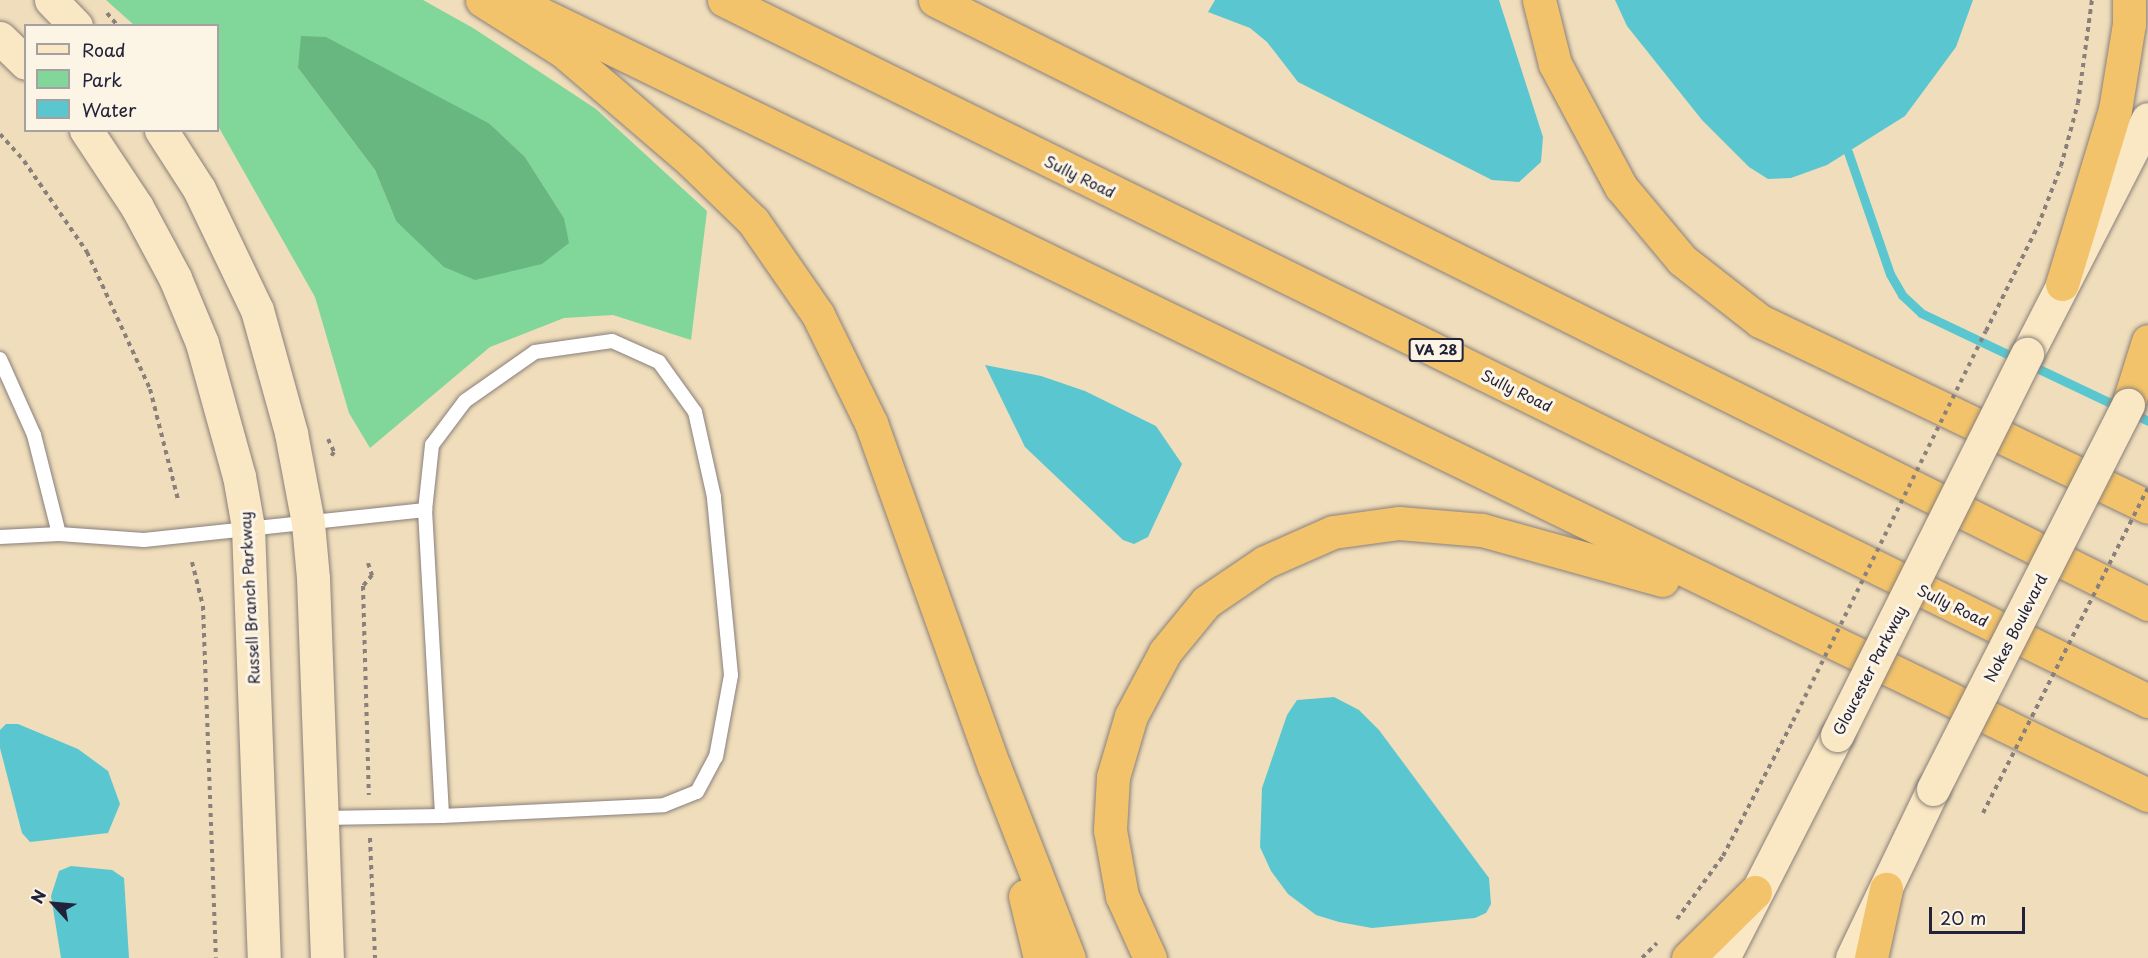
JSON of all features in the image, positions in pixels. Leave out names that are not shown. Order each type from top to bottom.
[{"type":"highway","points":[[482,0],[563,51],[690,160],[753,221],[818,315],[871,423],[994,766],[1069,958]]},
{"type":"highway","points":[[512,0],[1763,611],[2148,795]]},
{"type":"highway","name":"Sully Road","points":[[724,0],[2148,701]]},
{"type":"highway","points":[[935,0],[2148,604]]},
{"type":"highway","points":[[1539,0],[1555,64],[1621,187],[1682,260],[1760,321],[2148,507]]},
{"type":"highway","points":[[2062,284],[2115,110],[2129,24],[2128,0]]},
{"type":"highway","points":[[2128,405],[2148,341]]},
{"type":"highway","points":[[1150,958],[1122,896],[1110,830],[1113,777],[1131,716],[1165,652],[1206,602],[1265,562],[1333,532],[1399,523],[1482,530],[1597,560],[1763,611]]},
{"type":"highway","points":[[994,766],[1040,958]]},
{"type":"highway","points":[[2115,779],[2148,806]]},
{"type":"highway","points":[[1871,958],[1886,889]]},
{"type":"highway","points":[[1688,958],[1755,892]]},
{"type":"main road","points":[[51,0],[74,24]]},
{"type":"main road","points":[[0,38],[24,61]]},
{"type":"main road","points":[[2062,284],[2148,119]]},
{"type":"main road","name":"Russell Branch Parkway","points":[[87,132],[137,207],[175,278],[202,343],[228,431],[248,527],[264,958]]},
{"type":"main road","points":[[162,132],[199,189],[257,310],[282,387],[309,523],[327,958]]},
{"type":"main road","name":"Gloucester Parkway","points":[[1723,958],[2062,284]]},
{"type":"main road","name":"Nokes Boulevard","points":[[1886,889],[1933,789],[2148,369]]},
{"type":"main road","points":[[1852,958],[1886,889]]},
{"type":"lane","points":[[322,818],[442,816],[664,805],[697,792],[716,757],[731,675],[714,497],[695,412],[659,362],[612,341],[535,352],[465,401],[432,445],[425,510],[442,816]]},
{"type":"lane","points":[[0,359],[33,435],[59,534]]},
{"type":"lane","points":[[0,537],[59,534],[144,540],[248,527],[309,523],[425,510]]},
{"type":"path","points":[[1673,925],[1723,856],[1793,721],[2038,226],[2061,166],[2080,93],[2092,0]]},
{"type":"path","points":[[0,134],[24,161],[87,252],[150,389],[178,500]]},
{"type":"path","points":[[1983,813],[2148,488]]},
{"type":"path","points":[[192,562],[203,606],[216,958]]},
{"type":"path","points":[[368,563],[372,575],[363,586],[375,958]]},
{"type":"path","points":[[1642,958],[1665,934]]},
{"type":"green space","points":[[106,0],[423,0],[473,28],[596,109],[707,211],[691,340],[613,315],[564,318],[490,347],[370,448],[349,413],[315,297],[219,128],[219,24],[133,24]],"holes":[[[298,68],[490,124],[525,157],[564,218],[396,221],[375,170]]]},
{"type":"green space","points":[[301,36],[326,37],[490,124],[525,157],[564,218],[569,243],[542,264],[475,280],[444,267],[396,221],[375,170],[298,68]]},
{"type":"water","points":[[1215,0],[1499,0],[1543,137],[1541,162],[1519,182],[1492,180],[1298,82],[1267,42],[1250,28],[1208,12]]},
{"type":"water","points":[[1615,0],[1973,0],[1956,47],[1905,116],[1827,165],[1791,178],[1768,179],[1749,167],[1702,120],[1627,26]]},
{"type":"water","points":[[985,365],[1041,376],[1085,391],[1156,426],[1182,464],[1148,537],[1134,544],[1123,540],[1025,447]]},
{"type":"water","points":[[1334,697],[1359,710],[1379,730],[1489,878],[1491,904],[1486,913],[1475,918],[1372,928],[1339,922],[1316,915],[1288,894],[1271,871],[1260,847],[1262,788],[1287,715],[1297,700]]},
{"type":"water","points":[[6,724],[18,724],[78,749],[108,771],[120,804],[108,833],[30,842],[22,833],[0,748],[0,730]]},
{"type":"water","points":[[71,866],[112,870],[124,878],[129,958],[61,958],[51,896],[59,871]]},
{"type":"waterway","points":[[1848,152],[1890,274],[1902,295],[1921,313],[2148,421]]}]
